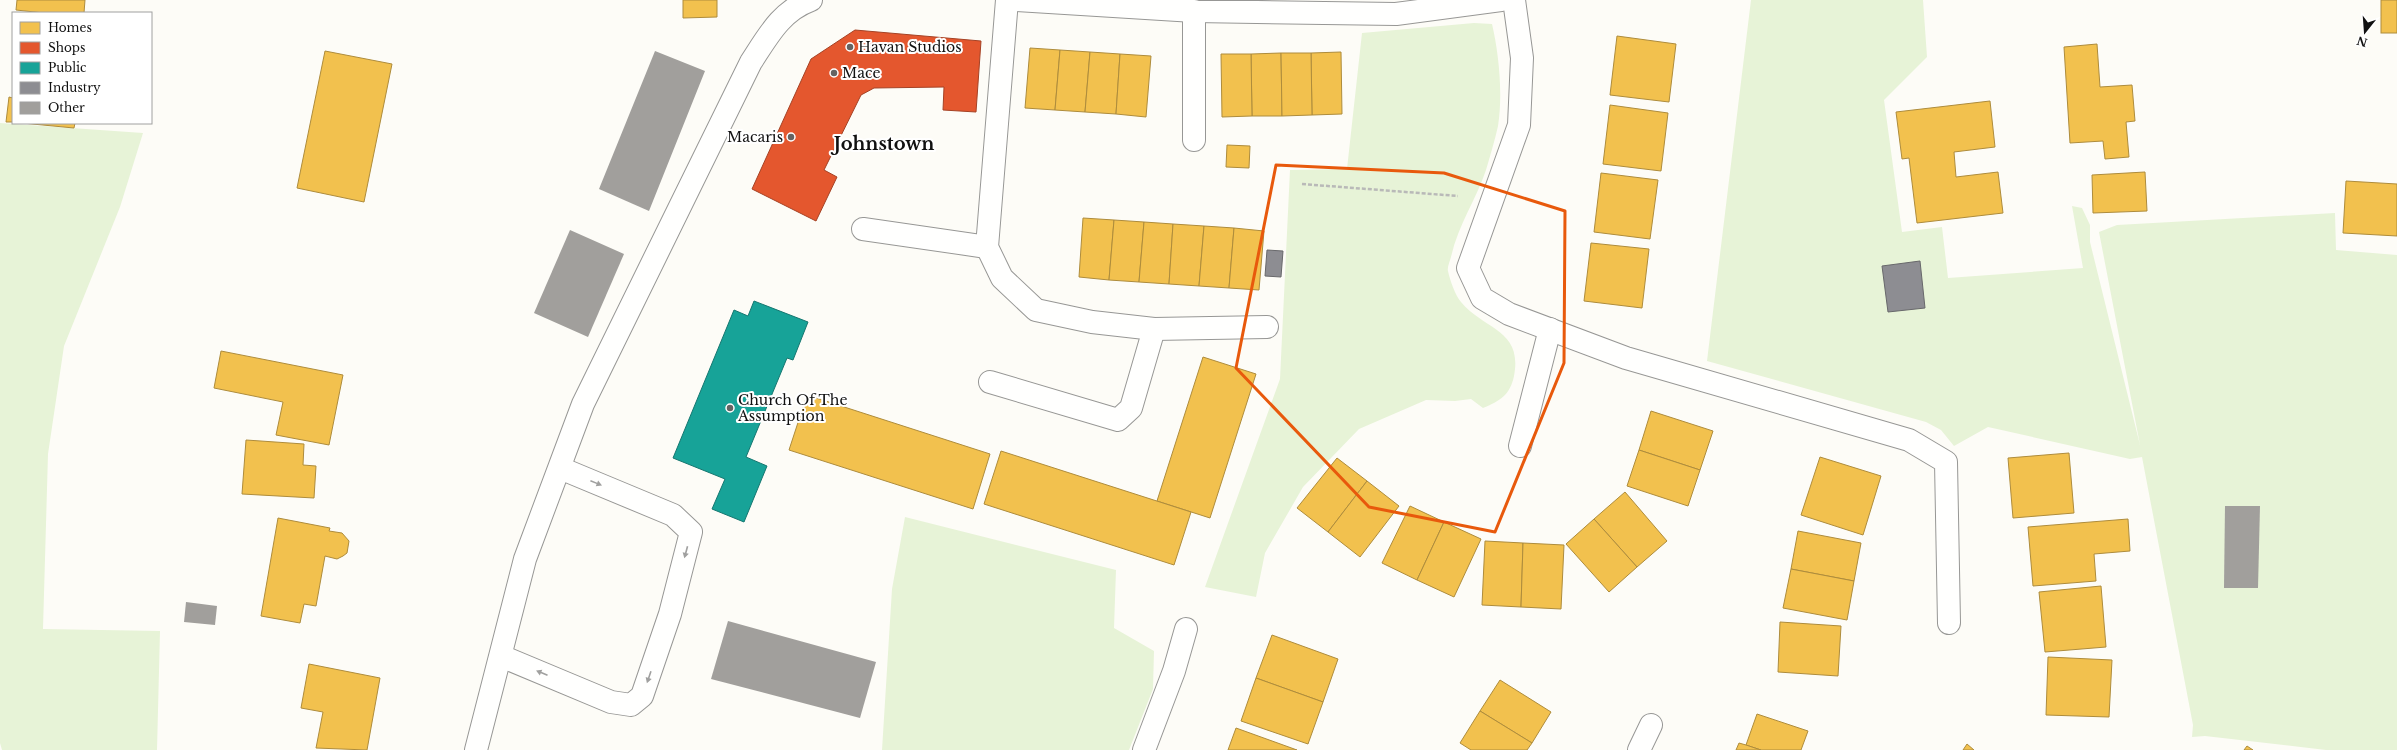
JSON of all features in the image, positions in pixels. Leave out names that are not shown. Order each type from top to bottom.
[{"type":"street","points":[[1007,0],[987,247],[1002,278],[1036,310],[1092,322],[1154,329],[1267,327]]},
{"type":"street","points":[[1015,0],[1194,11],[1396,14],[1501,0]]},
{"type":"street","points":[[1514,0],[1522,58],[1519,125],[1468,268],[1482,298],[1508,314],[1626,358],[1910,440],[1946,462],[1949,623]]},
{"type":"street","points":[[476,750],[525,559],[583,404],[751,62],[775,26],[800,2]]},
{"type":"street","points":[[1194,11],[1194,140]]},
{"type":"street","points":[[863,229],[987,247]]},
{"type":"street","points":[[990,382],[1118,420],[1131,408],[1154,329]]},
{"type":"street","points":[[1520,446],[1550,329]]},
{"type":"street","points":[[501,656],[612,702],[631,705],[642,696],[670,614],[692,532],[673,515],[560,468]]},
{"type":"street","points":[[1144,750],[1174,671],[1186,628]]},
{"type":"street","points":[[1639,750],[1651,725]]},
{"type":"path","points":[[1302,184],[1458,196]]},
{"type":"highlighted area","points":[[1276,165],[1444,173],[1565,211],[1564,363],[1495,532],[1369,507],[1236,368]]},
{"type":"green space","points":[[1751,0],[1923,0],[1927,57],[1884,100],[1902,232],[1942,227],[1948,278],[2083,268],[2072,206],[2082,208],[2090,225],[2090,242],[2140,445],[2099,232],[2117,225],[2335,213],[2336,250],[2397,255],[2397,750],[2326,750],[2205,736],[2192,737],[2193,725],[2142,457],[2130,459],[1988,427],[1954,446],[1941,430],[1926,422],[1707,361]]},
{"type":"green space","points":[[1474,23],[1492,24],[1500,74],[1498,126],[1486,170],[1458,234],[1448,269],[1453,287],[1461,302],[1480,319],[1500,332],[1507,339],[1513,349],[1515,360],[1514,376],[1510,388],[1499,400],[1483,408],[1471,399],[1455,401],[1426,400],[1359,429],[1303,487],[1265,553],[1256,597],[1205,587],[1280,379],[1290,170],[1347,169],[1362,33]]},
{"type":"green space","points":[[0,123],[143,133],[120,207],[64,346],[48,454],[43,629],[160,631],[157,750],[2,750],[0,743]]},
{"type":"green space","points":[[905,517],[1116,570],[1114,628],[1154,651],[1153,689],[1129,750],[882,750],[892,589]]},
{"type":"building: Homes","points":[[17,0],[85,0],[84,12],[35,12],[16,10]]},
{"type":"building: Homes","points":[[683,0],[717,0],[717,17],[683,18]]},
{"type":"building: Homes","points":[[2381,0],[2397,0],[2397,33],[2381,33]]},
{"type":"building: Homes","points":[[1617,36],[1676,44],[1669,102],[1610,95]]},
{"type":"building: Homes","points":[[2097,44],[2100,87],[2132,85],[2135,121],[2126,122],[2129,157],[2105,159],[2103,141],[2070,143],[2064,47]]},
{"type":"building: Homes","points":[[1030,48],[1060,50],[1055,110],[1025,108]]},
{"type":"building: Homes","points":[[1060,50],[1090,52],[1085,112],[1055,110]]},
{"type":"building: Homes","points":[[325,51],[392,64],[364,202],[297,188]]},
{"type":"building: Homes","points":[[1090,52],[1120,54],[1116,114],[1085,112]]},
{"type":"building: Homes","points":[[1341,52],[1342,114],[1312,115],[1311,53]]},
{"type":"building: Homes","points":[[1281,53],[1282,116],[1252,116],[1251,54]]},
{"type":"building: Homes","points":[[1281,53],[1311,53],[1312,115],[1282,116]]},
{"type":"building: Homes","points":[[1120,54],[1151,56],[1146,117],[1116,114]]},
{"type":"building: Homes","points":[[1221,54],[1251,54],[1252,116],[1222,117]]},
{"type":"building: Homes","points":[[9,97],[12,98],[12,122],[6,122]]},
{"type":"building: Homes","points":[[1990,101],[1995,147],[1954,152],[1956,177],[1998,172],[2003,213],[1917,223],[1909,158],[1902,159],[1896,112]]},
{"type":"building: Homes","points":[[1610,105],[1668,113],[1661,171],[1603,164]]},
{"type":"building: Homes","points":[[32,124],[75,124],[74,128]]},
{"type":"building: Homes","points":[[1227,145],[1250,146],[1249,168],[1226,167]]},
{"type":"building: Homes","points":[[2145,172],[2147,211],[2093,213],[2092,175]]},
{"type":"building: Homes","points":[[1601,173],[1658,180],[1650,239],[1594,232]]},
{"type":"building: Homes","points":[[2346,181],[2397,184],[2397,236],[2343,233]]},
{"type":"building: Homes","points":[[1083,218],[1114,220],[1109,280],[1079,277]]},
{"type":"building: Homes","points":[[1114,220],[1144,222],[1139,282],[1109,280]]},
{"type":"building: Homes","points":[[1144,222],[1173,224],[1169,284],[1139,282]]},
{"type":"building: Homes","points":[[1173,224],[1204,226],[1199,286],[1169,284]]},
{"type":"building: Homes","points":[[1204,226],[1234,228],[1229,288],[1199,286]]},
{"type":"building: Homes","points":[[1234,228],[1264,231],[1259,290],[1229,288]]},
{"type":"building: Homes","points":[[1591,243],[1649,249],[1642,308],[1584,301]]},
{"type":"building: Homes","points":[[221,351],[343,375],[329,445],[276,435],[283,402],[214,388]]},
{"type":"building: Homes","points":[[1203,357],[1256,374],[1210,518],[1157,501]]},
{"type":"building: Homes","points":[[807,395],[990,454],[973,509],[789,450]]},
{"type":"building: Homes","points":[[1651,411],[1713,431],[1700,470],[1639,450]]},
{"type":"building: Homes","points":[[246,440],[304,444],[303,465],[316,466],[314,498],[242,494]]},
{"type":"building: Homes","points":[[1639,450],[1700,470],[1688,506],[1627,486]]},
{"type":"building: Homes","points":[[1001,451],[1191,512],[1174,565],[984,504]]},
{"type":"building: Homes","points":[[2069,453],[2074,513],[2013,518],[2008,458]]},
{"type":"building: Homes","points":[[1820,457],[1881,476],[1863,535],[1801,515]]},
{"type":"building: Homes","points":[[1337,458],[1367,481],[1328,532],[1297,508]]},
{"type":"building: Homes","points":[[1367,481],[1399,506],[1360,557],[1328,532]]},
{"type":"building: Homes","points":[[1625,492],[1667,541],[1637,567],[1594,519]]},
{"type":"building: Homes","points":[[1410,506],[1444,522],[1417,580],[1382,563]]},
{"type":"building: Homes","points":[[278,518],[330,528],[329,531],[342,533],[349,541],[347,553],[343,556],[337,559],[325,556],[316,606],[304,604],[300,623],[261,616]]},
{"type":"building: Homes","points":[[1594,519],[1637,567],[1609,592],[1566,544]]},
{"type":"building: Homes","points":[[2128,519],[2130,551],[2094,554],[2096,581],[2033,586],[2028,527]]},
{"type":"building: Homes","points":[[1444,522],[1481,539],[1454,597],[1417,580]]},
{"type":"building: Homes","points":[[1798,531],[1861,543],[1854,581],[1791,569]]},
{"type":"building: Homes","points":[[1485,541],[1523,543],[1521,607],[1482,605]]},
{"type":"building: Homes","points":[[1523,543],[1564,545],[1561,609],[1521,607]]},
{"type":"building: Homes","points":[[1791,569],[1854,581],[1847,620],[1783,608]]},
{"type":"building: Homes","points":[[2101,586],[2106,647],[2045,652],[2039,592]]},
{"type":"building: Homes","points":[[1780,622],[1841,626],[1838,676],[1778,672]]},
{"type":"building: Homes","points":[[1272,635],[1338,659],[1323,702],[1256,678]]},
{"type":"building: Homes","points":[[2048,657],[2112,660],[2109,717],[2046,715]]},
{"type":"building: Homes","points":[[309,664],[380,678],[367,750],[316,748],[323,712],[301,708]]},
{"type":"building: Homes","points":[[1256,678],[1323,702],[1308,744],[1241,721]]},
{"type":"building: Homes","points":[[1500,680],[1551,712],[1532,743],[1480,711]]},
{"type":"building: Homes","points":[[1480,711],[1532,743],[1527,750],[1471,750],[1460,743]]},
{"type":"building: Homes","points":[[1757,714],[1808,731],[1801,750],[1761,750],[1746,745]]},
{"type":"building: Homes","points":[[1236,728],[1297,750],[1228,750]]},
{"type":"building: Homes","points":[[1739,743],[1746,745],[1761,750],[1736,750]]},
{"type":"building: Homes","points":[[1967,744],[1974,750],[1963,750]]},
{"type":"building: Homes","points":[[2247,746],[2253,750],[2244,750]]},
{"type":"building: Shops","points":[[855,30],[981,41],[976,112],[943,110],[944,87],[874,88],[861,95],[824,170],[837,177],[816,221],[752,189],[811,59]]},
{"type":"building: Public","name":"Church Of The Assumption","points":[[754,301],[808,322],[793,360],[787,358],[746,457],[767,466],[744,522],[712,509],[725,479],[673,458],[734,310],[748,316]]},
{"type":"building: Industry","points":[[1267,250],[1283,251],[1281,277],[1265,276]]},
{"type":"building: Industry","points":[[1920,261],[1925,308],[1888,312],[1882,266]]},
{"type":"building: Other","points":[[655,51],[705,71],[649,211],[599,189]]},
{"type":"building: Other","points":[[570,230],[624,254],[588,337],[534,313]]},
{"type":"building: Other","points":[[2225,506],[2260,506],[2258,588],[2224,588]]},
{"type":"building: Other","points":[[186,602],[217,606],[215,625],[184,622]]},
{"type":"building: Other","points":[[728,621],[876,662],[860,718],[711,679]]},
{"type":"place","name":"Havan Studios","points":[[850,47]]},
{"type":"place","name":"Mace","points":[[834,73]]},
{"type":"place","name":"Macaris","points":[[791,137]]},
{"type":"place","name":"Church Of The Assumption","points":[[730,408]]},
{"type":"district","name":"Johnstown","points":[[884,144]]}]
